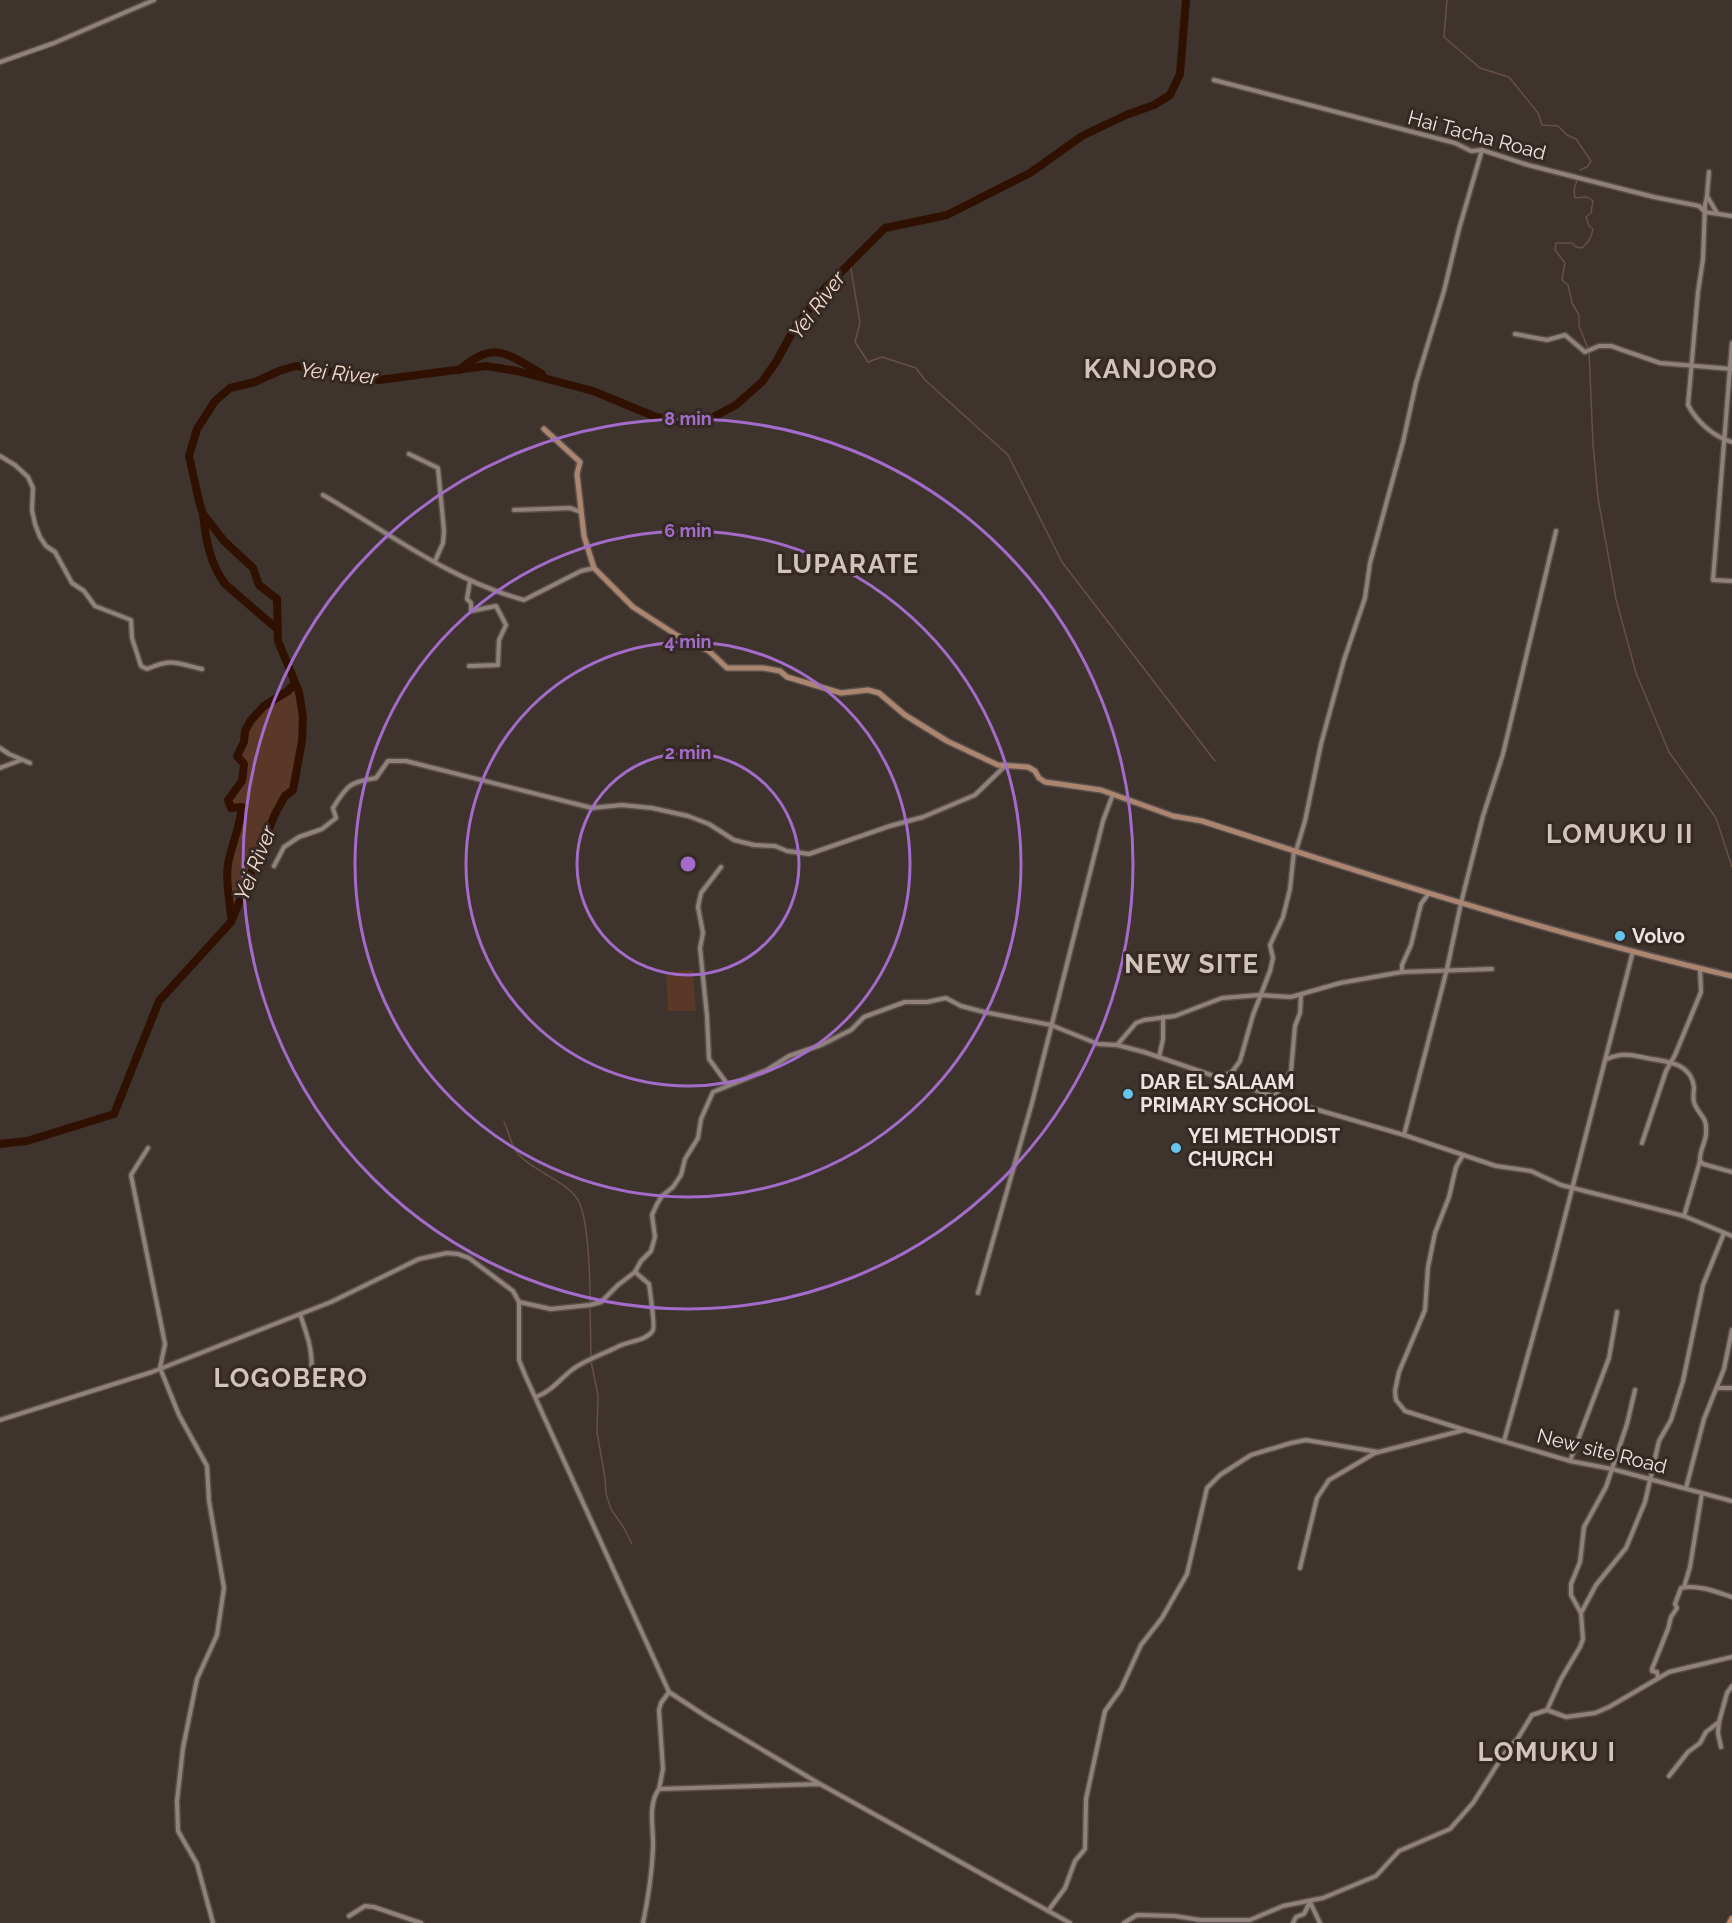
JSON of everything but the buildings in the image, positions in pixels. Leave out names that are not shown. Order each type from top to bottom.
[{"type":"street","points":[[0,62],[54,43],[154,0]]},
{"type":"street","name":"Hai Tacha Road","points":[[1214,80],[1455,143],[1471,151],[1482,150],[1528,165],[1699,206],[1705,212],[1732,216]]},
{"type":"street","points":[[1220,1077],[1232,1072],[1240,1061],[1260,995],[1273,962],[1270,945],[1283,917],[1290,889],[1295,851],[1305,821],[1321,744],[1344,660],[1365,598],[1370,563],[1403,442],[1416,383],[1482,150]]},
{"type":"street","points":[[1709,172],[1703,259],[1688,405],[1698,420],[1724,440],[1732,442]]},
{"type":"street","points":[[1707,196],[1717,214]]},
{"type":"street","points":[[1515,334],[1547,340],[1565,335],[1585,352],[1599,346],[1611,346],[1646,359],[1731,369]]},
{"type":"street","points":[[1732,343],[1713,580],[1732,581]]},
{"type":"street","points":[[544,429],[580,462],[577,474],[584,536],[594,568],[633,607],[678,636],[710,651],[727,668],[763,668],[780,671],[788,677],[841,693],[868,690],[879,693],[905,715],[947,741],[980,758],[1005,766],[1028,767],[1045,782],[1101,790],[1173,816],[1202,821],[1461,903],[1732,976]]},
{"type":"street","points":[[409,454],[438,468],[444,531],[443,543],[435,561]]},
{"type":"street","points":[[0,456],[15,465],[28,477],[33,488],[32,510],[40,537],[46,546],[55,552],[72,583],[84,591],[95,606],[131,620],[132,638],[141,666],[147,669],[167,661],[174,661],[202,669]]},
{"type":"street","points":[[323,495],[367,523],[470,581],[524,600],[581,571],[594,568]]},
{"type":"street","points":[[514,510],[570,508],[582,513]]},
{"type":"street","points":[[1404,1135],[1447,969],[1483,816],[1503,754],[1556,531]]},
{"type":"street","points":[[469,666],[498,665],[499,640],[506,625],[496,606],[471,611],[471,603],[467,599],[470,581]]},
{"type":"street","points":[[0,748],[30,763]]},
{"type":"street","points":[[0,768],[22,759]]},
{"type":"street","points":[[274,866],[284,847],[299,837],[322,829],[336,818],[333,808],[340,795],[355,782],[376,778],[388,761],[406,761],[592,808],[635,806],[688,816],[709,824],[734,840],[809,854],[923,817],[975,795],[1005,766]]},
{"type":"street","points":[[978,1293],[1032,1103],[1103,821],[1113,794]]},
{"type":"street","points":[[720,867],[701,893],[699,907],[703,933],[700,948],[709,1059],[728,1085]]},
{"type":"street","points":[[1402,972],[1402,965],[1411,945],[1421,904],[1429,893]]},
{"type":"street","points":[[1504,1441],[1573,1187],[1633,951]]},
{"type":"street","points":[[1117,1045],[1136,1023],[1175,1016],[1222,998],[1301,995],[1340,983],[1402,972],[1492,969]]},
{"type":"street","points":[[1642,1143],[1666,1071],[1701,992],[1700,969]]},
{"type":"street","points":[[1274,1097],[1291,1071],[1295,1026],[1300,1013],[1301,995]]},
{"type":"street","points":[[519,1302],[551,1309],[590,1305],[601,1302],[635,1272],[641,1261],[651,1251],[655,1237],[652,1215],[657,1204],[681,1175],[685,1159],[698,1138],[701,1119],[713,1092],[767,1070],[789,1056],[821,1045],[851,1030],[864,1017],[905,1002],[927,1002],[946,998],[961,1006],[984,1012],[1051,1025],[1098,1044],[1117,1045],[1159,1057],[1274,1097],[1404,1135],[1496,1166],[1531,1171],[1561,1185],[1684,1216],[1732,1236]]},
{"type":"street","points":[[1159,1057],[1163,1039],[1163,1017]]},
{"type":"street","points":[[1606,1060],[1622,1054],[1671,1063],[1688,1072],[1694,1088],[1694,1103],[1705,1118],[1706,1135],[1684,1216]]},
{"type":"street","points":[[148,1148],[131,1175],[165,1344],[160,1368],[179,1415],[207,1466],[209,1501],[224,1588],[217,1635],[197,1679],[183,1748],[177,1801],[178,1831],[197,1864],[213,1923]]},
{"type":"street","name":"New site Road","points":[[1462,1155],[1435,1233],[1428,1267],[1425,1310],[1408,1349],[1395,1391],[1396,1400],[1405,1411],[1465,1430],[1570,1461],[1612,1469],[1732,1501]]},
{"type":"street","points":[[1700,1161],[1703,1164],[1732,1172]]},
{"type":"street","points":[[1581,1613],[1596,1585],[1626,1548],[1645,1502],[1659,1440],[1671,1420],[1683,1381],[1703,1285],[1724,1233]]},
{"type":"street","points":[[0,1420],[160,1368],[331,1302],[419,1259],[447,1253],[458,1254],[475,1262],[513,1291],[519,1302],[519,1360],[564,1464],[600,1537],[669,1692],[820,1784],[1070,1923]]},
{"type":"street","points":[[536,1397],[546,1393],[572,1370],[587,1361],[622,1344],[647,1336],[652,1331],[654,1324],[649,1284],[635,1272]]},
{"type":"street","points":[[1570,1461],[1609,1358],[1617,1312]]},
{"type":"street","points":[[300,1314],[311,1351],[313,1364],[310,1376]]},
{"type":"street","points":[[1686,1488],[1704,1419],[1724,1369],[1732,1330]]},
{"type":"street","points":[[1717,1388],[1732,1389]]},
{"type":"street","points":[[1547,1710],[1561,1679],[1580,1647],[1583,1630],[1581,1613],[1571,1595],[1571,1584],[1581,1557],[1584,1527],[1602,1496],[1627,1424],[1635,1390]]},
{"type":"street","points":[[1300,1568],[1317,1498],[1329,1480],[1378,1452],[1465,1430]]},
{"type":"street","points":[[1048,1911],[1065,1888],[1075,1861],[1085,1849],[1086,1800],[1105,1711],[1121,1689],[1141,1645],[1162,1618],[1187,1574],[1207,1488],[1220,1475],[1251,1455],[1291,1443],[1306,1440],[1378,1452]]},
{"type":"street","points":[[1658,1678],[1657,1672],[1652,1669],[1671,1617],[1677,1608],[1675,1604],[1680,1590],[1684,1587],[1690,1567],[1702,1493]]},
{"type":"street","points":[[1684,1587],[1704,1589],[1732,1597]]},
{"type":"street","points":[[1124,1923],[1137,1915],[1200,1920],[1250,1920],[1283,1906],[1310,1902],[1376,1876],[1399,1851],[1450,1829],[1473,1803],[1504,1754],[1518,1738],[1529,1719],[1536,1713],[1547,1710],[1566,1717],[1595,1713],[1658,1678],[1682,1668],[1732,1657]]},
{"type":"street","points":[[1721,1747],[1718,1733],[1719,1722],[1727,1694],[1732,1686]]},
{"type":"street","points":[[643,1923],[653,1846],[651,1820],[663,1769],[659,1706],[669,1692]]},
{"type":"street","points":[[1669,1776],[1688,1752],[1700,1743],[1706,1732],[1719,1722]]},
{"type":"street","points":[[659,1789],[820,1784]]},
{"type":"street","points":[[1293,1923],[1296,1917],[1304,1914],[1310,1902]]},
{"type":"street","points":[[1310,1902],[1320,1923]]},
{"type":"street","points":[[349,1916],[365,1906],[421,1923]]},
{"type":"shaded area","points":[[295,683],[303,723],[301,750],[293,790],[285,796],[275,814],[231,922],[227,870],[242,808],[231,808],[228,800],[242,781],[244,764],[237,756],[251,720],[264,706],[288,691]]},
{"type":"shaded area","points":[[693,970],[696,1011],[668,1011],[666,972]]},
{"type":"waterway","name":"Yei River","points":[[0,1144],[27,1141],[114,1114],[159,1001],[231,922],[275,814],[285,796],[293,790],[302,741],[303,717],[299,692],[278,641],[277,599],[259,585],[253,568],[224,541],[203,514],[189,456],[197,429],[215,401],[230,388],[255,382],[296,366],[379,380],[486,366],[517,371],[593,391],[656,417],[681,422],[706,421],[736,405],[762,382],[794,329],[826,287],[885,228],[947,215],[1030,173],[1082,136],[1126,115],[1154,105],[1170,95],[1180,74],[1186,0]]},
{"type":"waterway","points":[[1447,0],[1444,37],[1480,68],[1509,77],[1538,113],[1542,125],[1558,126],[1567,135],[1576,139],[1591,161],[1587,167],[1580,170]]},
{"type":"waterway","points":[[1577,180],[1574,190],[1575,198],[1587,197],[1593,201],[1591,213],[1586,217],[1589,226],[1593,229],[1588,242],[1582,248],[1572,243],[1556,243],[1555,250],[1565,263],[1562,280],[1568,285],[1572,303],[1579,315],[1579,326],[1589,351],[1598,498],[1616,599],[1636,673],[1669,752],[1716,818],[1732,867]]},
{"type":"waterway","points":[[850,263],[860,323],[855,342],[868,362],[882,357],[916,368],[925,380],[1008,455],[1062,562],[1215,761]]},
{"type":"waterway","points":[[459,370],[482,355],[500,353],[542,374]]},
{"type":"waterway","points":[[203,515],[210,551],[225,584],[276,628]]},
{"type":"waterway","points":[[231,917],[227,870],[242,807],[231,808],[228,800],[242,781],[244,764],[237,756],[251,720],[264,706],[288,691],[295,683]]},
{"type":"waterway","points":[[504,1122],[519,1155],[570,1191],[580,1205],[588,1247],[590,1303]]},
{"type":"waterway","points":[[590,1307],[591,1356]]},
{"type":"waterway","points":[[591,1361],[598,1396],[597,1432],[606,1494],[611,1509],[632,1544]]},
{"type":"place","name":"Volvo","points":[[1620,936]]},
{"type":"place","name":"DAR EL SALAAM PRIMARY SCHOOL","points":[[1128,1094]]},
{"type":"place","name":"YEI METHODIST CHURCH","points":[[1176,1148]]},
{"type":"district","name":"KANJORO","points":[[1151,369]]},
{"type":"district","name":"LUPARATE","points":[[848,564]]},
{"type":"district","name":"LOMUKU II","points":[[1620,834]]},
{"type":"district","name":"NEW SITE","points":[[1192,964]]},
{"type":"district","name":"LOGOBERO","points":[[291,1378]]},
{"type":"district","name":"LOMUKU I","points":[[1547,1752]]}]
